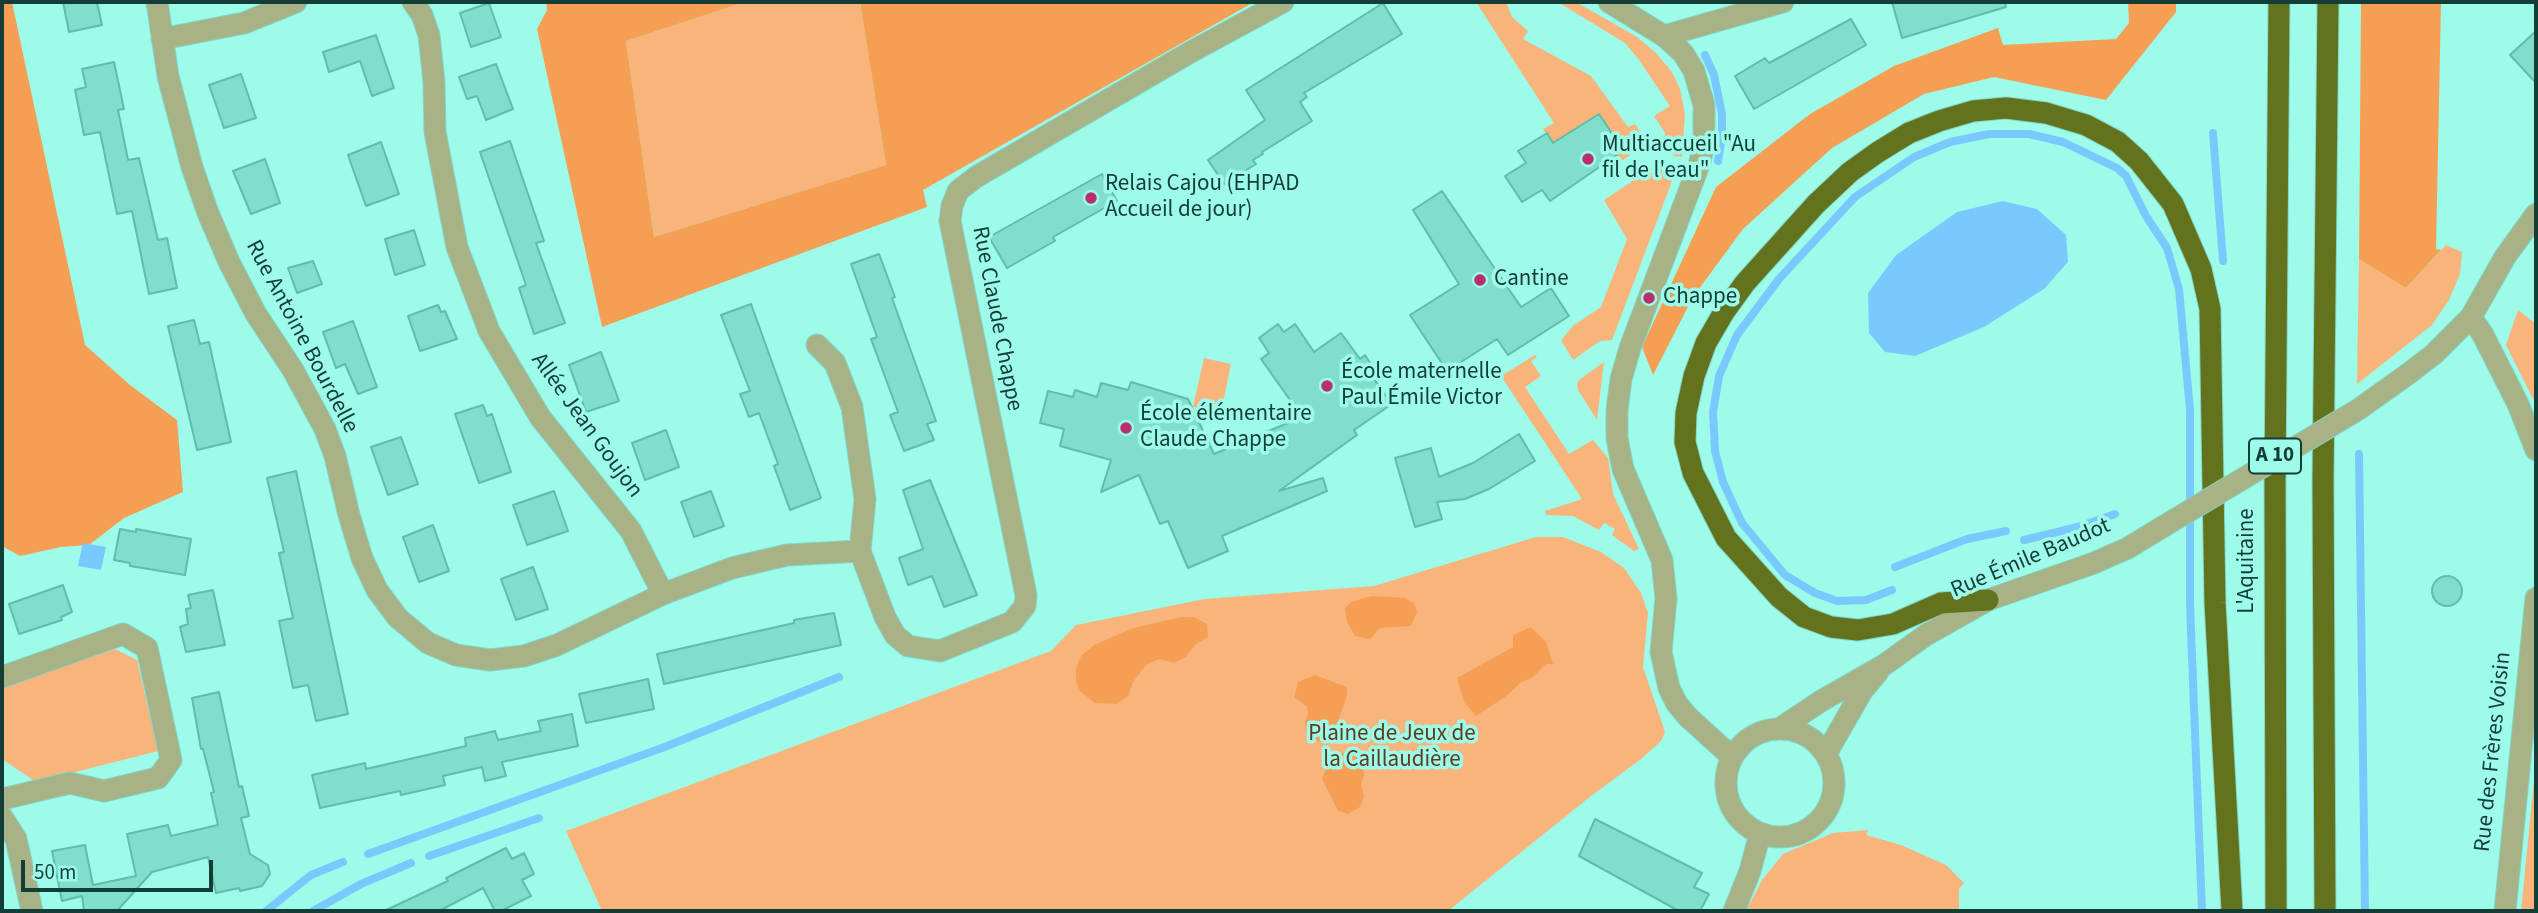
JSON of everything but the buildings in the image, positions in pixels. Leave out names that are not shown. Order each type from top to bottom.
[{"type":"highway","name":"L'Aquitaine","points":[[2276,911],[2274,480],[2279,2]]},
{"type":"highway","name":"A 10","points":[[2325,911],[2323,481],[2328,2]]},
{"type":"highway","points":[[1988,600],[1941,603],[1893,624],[1858,630],[1831,627],[1804,617],[1779,597],[1726,538],[1693,473],[1685,443],[1686,413],[1694,376],[1706,343],[1724,312],[1745,283],[1816,204],[1859,166],[1909,134],[1973,111],[2006,108],[2046,113],[2085,124],[2118,142],[2139,161],[2173,204],[2201,270],[2210,309],[2215,603],[2232,911]]},
{"type":"street","name":"Rue Antoine Bourdelle","points":[[157,2],[168,76],[192,167],[229,262],[256,314],[293,370],[325,429],[335,456],[362,558],[377,590],[398,618],[428,643],[456,654],[490,660],[524,656],[557,645],[663,594],[732,568],[787,555],[860,551]]},
{"type":"street","points":[[162,39],[244,23],[296,2]]},
{"type":"street","name":"Allée Jean Goujon","points":[[413,2],[422,15],[429,35],[435,132],[457,247],[488,331],[540,417],[631,531],[663,594]]},
{"type":"street","name":"Rue Claude Chappe","points":[[860,551],[885,617],[895,635],[908,646],[940,651],[1012,622],[1025,606],[1026,595],[950,221],[958,191],[976,177],[1177,60],[1283,2]]},
{"type":"street","points":[[1609,2],[1664,36],[1683,54],[1700,86],[1704,105],[1704,143],[1693,182],[1630,348],[1621,379],[1617,410],[1618,452],[1661,560],[1666,598],[1661,652],[1669,688],[1688,717],[1732,757]]},
{"type":"street","points":[[1664,36],[1783,2]]},
{"type":"street","points":[[2536,214],[2505,257],[2471,317],[2518,404],[2536,450]]},
{"type":"street","name":"Rue Émile Baudot","points":[[1779,729],[1830,695],[1884,665],[1926,635],[1988,600],[2094,563],[2128,548],[2359,409],[2434,354],[2471,317]]},
{"type":"street","points":[[817,345],[835,363],[852,407],[865,499],[860,551]]},
{"type":"street","name":"Rue des Frères Voisin","points":[[2505,911],[2536,598]]},
{"type":"street","points":[[2,677],[123,635],[147,648],[171,760],[158,778],[104,791],[70,783],[2,799]]},
{"type":"street","name":"Rue Émile Baudot","points":[[1826,754],[1862,691],[1884,665]]},
{"type":"street","points":[[1779,729],[1797,731],[1814,740],[1826,754],[1833,771],[1834,790],[1828,808],[1819,821],[1807,830],[1791,836],[1776,837],[1760,834],[1745,824],[1733,810],[1726,793],[1726,774],[1732,757],[1744,742],[1760,732],[1779,729]]},
{"type":"street","points":[[2,817],[16,839],[32,911]]},
{"type":"street","points":[[1734,911],[1750,871],[1760,834]]},
{"type":"green space","points":[[745,2],[860,2],[886,165],[654,237],[626,41]]},
{"type":"green space","points":[[1476,2],[1506,2],[1512,17],[1528,31],[1523,39],[1591,76],[1628,127],[1635,124],[1648,143],[1620,162],[1610,145],[1616,141],[1599,114],[1553,143],[1543,129],[1554,123]]},
{"type":"green space","points":[[1558,2],[1576,2],[1637,37],[1656,53],[1672,72],[1680,89],[1685,114],[1682,157],[1675,156],[1665,143],[1665,133],[1654,116],[1670,106],[1639,60],[1625,43]]},
{"type":"green space","points":[[1660,163],[1672,181],[1612,340],[1600,341],[1573,360],[1561,340],[1574,325],[1601,307],[1627,239],[1604,200]]},
{"type":"green space","points":[[2446,245],[2462,252],[2460,274],[2449,300],[2432,325],[2357,384],[2359,259],[2406,288]]},
{"type":"green space","points":[[2518,310],[2536,324],[2536,405],[2506,345]]},
{"type":"green space","points":[[1535,355],[1537,357],[1531,361],[1541,376],[1525,387],[1569,454],[1593,440],[1608,458],[1613,494],[1639,549],[1634,551],[1612,535],[1615,529],[1604,523],[1599,530],[1573,516],[1546,515],[1545,511],[1582,499],[1501,376]]},
{"type":"green space","points":[[1204,358],[1231,364],[1221,413],[1193,407]]},
{"type":"green space","points":[[1604,362],[1597,420],[1577,384]]},
{"type":"green space","name":"Plaine de Jeux de la Caillaudière","points":[[1536,537],[1563,537],[1601,552],[1624,568],[1641,593],[1648,613],[1643,667],[1665,732],[1661,741],[1641,759],[1448,911],[602,911],[566,831],[1051,651],[1076,625],[1205,599],[1374,586]]},
{"type":"green space","points":[[115,649],[137,660],[158,751],[36,782],[2,759],[2,687]]},
{"type":"green space","points":[[2536,760],[2536,911],[2521,911]]},
{"type":"green space","points":[[1868,830],[1866,835],[1901,845],[1946,865],[1964,883],[1959,889],[1959,911],[1746,911],[1762,880],[1783,854],[1833,833]]},
{"type":"shaded area","points":[[2,2],[12,2],[85,345],[130,385],[177,420],[183,492],[124,518],[89,545],[61,547],[20,556],[2,546]]},
{"type":"shaded area","points":[[546,2],[745,2],[626,41],[654,237],[886,165],[860,2],[1254,2],[923,190],[927,207],[602,327],[537,29],[547,10]]},
{"type":"shaded area","points":[[2128,2],[2176,2],[2176,12],[2106,100],[1994,77],[1924,94],[1832,148],[1743,229],[1693,297],[1653,375],[1642,347],[1716,187],[1810,114],[1894,66],[1998,28],[2003,45],[2116,39],[2129,23]]},
{"type":"shaded area","points":[[2361,2],[2441,2],[2436,249],[2441,250],[2406,288],[2359,259]]},
{"type":"shaded area","points":[[1372,596],[1405,598],[1414,603],[1417,612],[1411,626],[1380,628],[1370,639],[1355,636],[1347,622],[1345,608],[1351,602]]},
{"type":"shaded area","points":[[1182,617],[1194,617],[1207,624],[1208,637],[1195,645],[1186,657],[1174,663],[1159,659],[1146,665],[1133,682],[1128,696],[1116,704],[1095,703],[1080,691],[1076,681],[1076,668],[1081,656],[1094,645],[1133,628]]},
{"type":"shaded area","points":[[1531,627],[1546,642],[1553,664],[1546,664],[1533,677],[1520,683],[1505,697],[1476,716],[1464,702],[1457,678],[1513,647],[1513,635]]},
{"type":"shaded area","points":[[1315,675],[1347,687],[1347,696],[1337,724],[1330,737],[1321,742],[1307,736],[1307,707],[1294,697],[1298,682]]},
{"type":"shaded area","points":[[1356,747],[1364,775],[1361,784],[1364,797],[1360,807],[1348,814],[1338,811],[1322,779],[1325,771],[1341,754]]},
{"type":"water","points":[[2003,201],[2037,209],[2066,235],[2068,262],[2044,289],[1984,327],[1915,356],[1885,352],[1869,333],[1868,293],[1896,255],[1957,212]]},
{"type":"water","points":[[83,543],[106,547],[101,570],[78,566]]},
{"type":"waterway","points":[[1705,55],[1714,75],[1722,114],[1718,161]]},
{"type":"waterway","points":[[2213,133],[2223,261]]},
{"type":"waterway","points":[[1892,590],[1866,600],[1837,601],[1815,593],[1785,575],[1742,523],[1723,482],[1715,451],[1713,412],[1719,376],[1737,335],[1779,279],[1855,197],[1914,157],[1950,142],[1989,134],[2029,134],[2063,142],[2117,168],[2126,176],[2146,216],[2167,248],[2179,289],[2190,410],[2190,605],[2202,911]]},
{"type":"waterway","points":[[2359,454],[2365,911]]},
{"type":"waterway","points":[[2024,540],[2078,527],[2115,514]]},
{"type":"waterway","points":[[1895,567],[1967,539],[2006,531]]},
{"type":"waterway","points":[[368,854],[662,748],[839,677]]},
{"type":"waterway","points":[[429,856],[539,818]]},
{"type":"waterway","points":[[266,911],[311,875],[343,862]]},
{"type":"waterway","points":[[313,911],[361,884],[411,863]]},
{"type":"place","name":"Multiaccueil \"Au fil de l'eau\"","points":[[1588,159]]},
{"type":"place","name":"Relais Cajou (EHPAD Accueil de jour)","points":[[1091,198]]},
{"type":"place","name":"Cantine","points":[[1480,280]]},
{"type":"place","name":"Chappe","points":[[1649,298]]},
{"type":"place","name":"École maternelle Paul Émile Victor","points":[[1327,386]]},
{"type":"place","name":"École élémentaire Claude Chappe","points":[[1126,428]]}]
